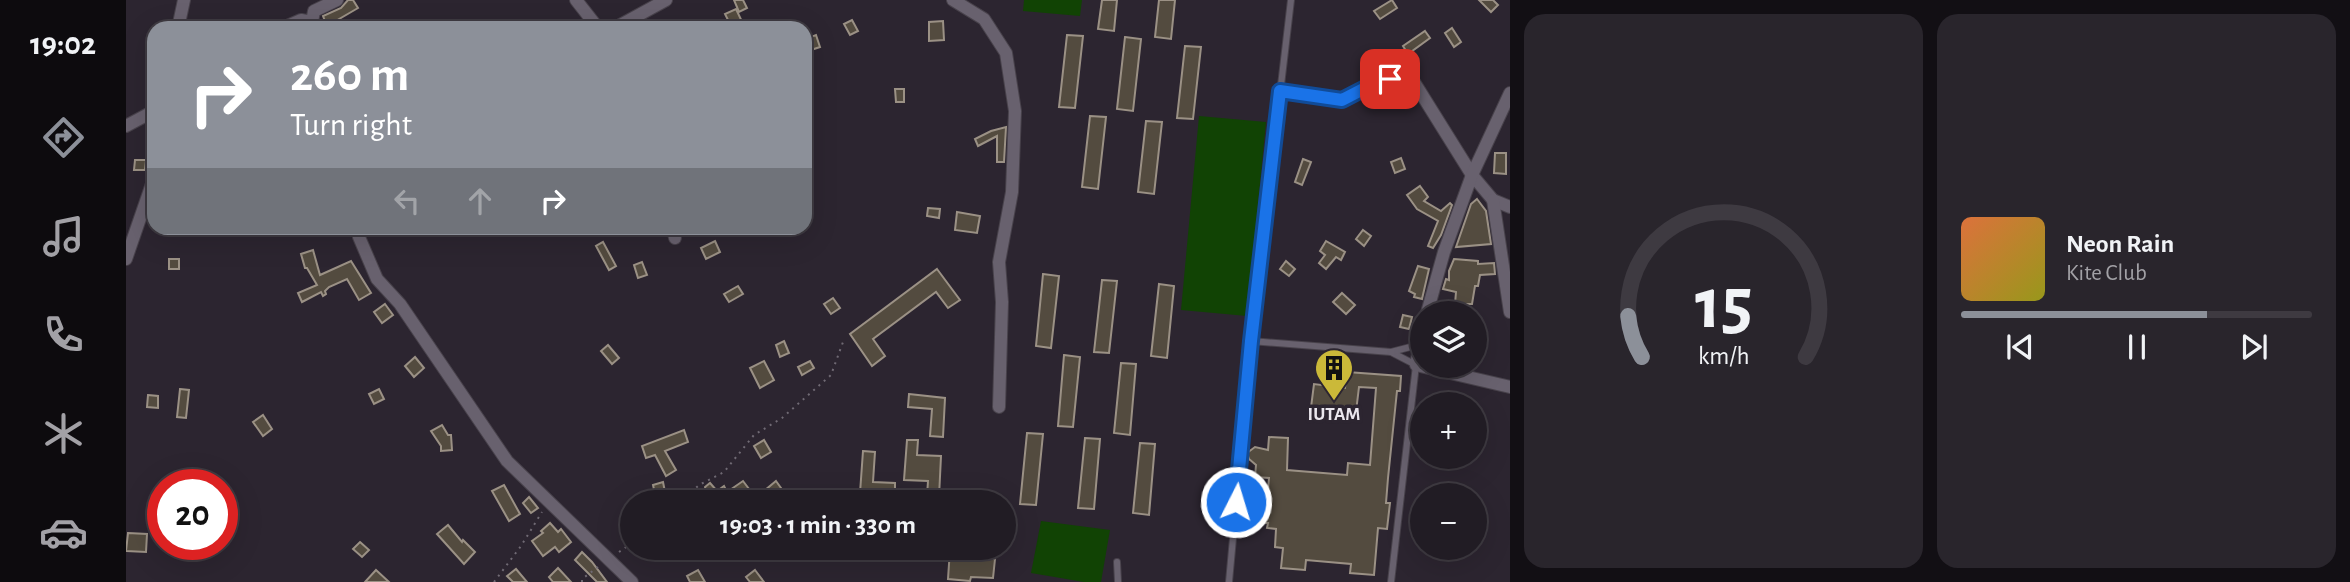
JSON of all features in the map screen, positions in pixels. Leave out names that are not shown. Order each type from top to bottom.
[{"type":"street","points":[[180,21],[184,0]]},
{"type":"street","points":[[313,15],[337,0]]},
{"type":"street","points":[[576,0],[592,21]]},
{"type":"street","points":[[628,21],[666,0]]},
{"type":"street","points":[[953,0],[984,19],[1006,53],[1015,111],[1012,192],[999,262],[1002,302],[999,407]]},
{"type":"street","points":[[1280,91],[1342,100],[1371,85],[1409,74],[1472,175],[1493,200],[1510,207]]},
{"type":"street","points":[[1430,301],[1444,252],[1472,175],[1510,93]]},
{"type":"street","points":[[126,126],[147,115]]},
{"type":"street","points":[[126,259],[147,198]]},
{"type":"street","points":[[1493,200],[1510,312]]},
{"type":"street","points":[[359,235],[377,279],[400,304],[507,461],[632,582]]},
{"type":"street","points":[[1472,378],[1510,387]]},
{"type":"lane","points":[[1229,582],[1251,341],[1291,0]]},
{"type":"lane","points":[[1251,341],[1391,352],[1410,347]]},
{"type":"lane","points":[[1391,352],[1410,362]]},
{"type":"lane","points":[[1391,582],[1415,378]]},
{"type":"lane","points":[[1117,562],[1118,582]]},
{"type":"path","points":[[694,490],[724,472],[754,435],[782,418],[831,375],[843,342]]},
{"type":"path","points":[[494,582],[541,516],[544,497]]},
{"type":"green space","points":[[1024,0],[1082,0],[1080,16],[1023,11]]},
{"type":"green space","points":[[1199,116],[1266,122],[1247,316],[1181,310]]},
{"type":"green space","points":[[1041,521],[1110,530],[1101,582],[1084,582],[1031,573]]},
{"type":"building","points":[[348,0],[353,0],[358,8],[336,21],[325,21],[323,16],[341,8]]},
{"type":"building","points":[[734,0],[743,0],[747,8],[739,12]]},
{"type":"building","points":[[1102,0],[1117,0],[1114,31],[1098,29]]},
{"type":"building","points":[[1159,0],[1175,0],[1171,39],[1155,37]]},
{"type":"building","points":[[1392,0],[1397,8],[1380,19],[1374,11]]},
{"type":"building","points":[[1479,0],[1493,0],[1498,5],[1491,12]]},
{"type":"building","points":[[736,9],[742,21],[728,21],[725,14]]},
{"type":"building","points":[[852,20],[858,31],[850,35],[844,24]]},
{"type":"building","points":[[943,21],[944,40],[929,41],[929,22]]},
{"type":"building","points":[[1452,28],[1461,42],[1454,47],[1445,33]]},
{"type":"building","points":[[1425,31],[1430,38],[1408,54],[1403,46]]},
{"type":"building","points":[[816,35],[820,47],[812,50],[812,36]]},
{"type":"building","points":[[1067,35],[1083,36],[1075,108],[1059,107]]},
{"type":"building","points":[[1125,37],[1141,39],[1133,111],[1117,109]]},
{"type":"building","points":[[1185,46],[1201,47],[1193,119],[1177,118]]},
{"type":"building","points":[[895,89],[904,89],[904,102],[896,102]]},
{"type":"building","points":[[1090,116],[1106,117],[1098,189],[1082,187]]},
{"type":"building","points":[[1146,121],[1162,122],[1154,194],[1138,192]]},
{"type":"building","points":[[1006,127],[1004,162],[997,162],[997,136],[978,146],[975,139]]},
{"type":"building","points":[[1495,153],[1506,153],[1506,174],[1494,173]]},
{"type":"building","points":[[1401,158],[1405,169],[1395,173],[1391,162]]},
{"type":"building","points":[[1303,159],[1311,162],[1302,185],[1295,182]]},
{"type":"building","points":[[135,160],[146,160],[145,170],[134,170]]},
{"type":"building","points":[[1420,186],[1428,197],[1424,201],[1441,211],[1450,203],[1452,205],[1433,248],[1428,246],[1438,221],[1417,209],[1407,195]]},
{"type":"building","points":[[1477,199],[1486,211],[1491,244],[1456,247],[1471,204]]},
{"type":"building","points":[[928,208],[940,209],[939,218],[927,216]]},
{"type":"building","points":[[957,212],[980,216],[977,233],[955,230]]},
{"type":"building","points":[[1363,230],[1371,236],[1364,246],[1356,239]]},
{"type":"building","points":[[715,241],[720,252],[706,259],[701,248]]},
{"type":"building","points":[[1326,241],[1345,252],[1341,260],[1336,257],[1326,269],[1319,263],[1325,255],[1320,251]]},
{"type":"building","points":[[603,242],[616,266],[609,270],[596,246]]},
{"type":"building","points":[[313,250],[320,275],[351,261],[371,293],[359,300],[347,279],[329,287],[323,296],[321,292],[302,302],[298,293],[317,285],[305,268],[301,254]]},
{"type":"building","points":[[169,259],[179,259],[179,269],[169,269]]},
{"type":"building","points":[[1454,259],[1478,261],[1478,264],[1494,263],[1495,274],[1480,275],[1472,301],[1455,301],[1456,292],[1443,289],[1446,279],[1449,280]]},
{"type":"building","points":[[1286,261],[1295,269],[1289,276],[1280,269]]},
{"type":"building","points":[[642,262],[647,275],[638,278],[634,265]]},
{"type":"building","points":[[1418,266],[1429,269],[1422,299],[1414,297],[1415,294],[1409,291]]},
{"type":"building","points":[[937,269],[960,300],[948,308],[936,292],[873,339],[885,356],[872,366],[850,334]]},
{"type":"building","points":[[1043,274],[1059,276],[1051,348],[1036,346]]},
{"type":"building","points":[[1102,280],[1117,281],[1109,353],[1094,352]]},
{"type":"building","points":[[1159,284],[1174,286],[1167,358],[1151,356]]},
{"type":"building","points":[[738,286],[743,294],[729,302],[724,294]]},
{"type":"building","points":[[1342,293],[1355,305],[1346,314],[1333,302]]},
{"type":"building","points":[[833,298],[840,308],[831,314],[824,304]]},
{"type":"building","points":[[385,304],[393,315],[382,323],[374,312]]},
{"type":"building","points":[[1403,315],[1410,317],[1409,329],[1400,327]]},
{"type":"building","points":[[784,341],[789,353],[780,357],[776,345]]},
{"type":"building","points":[[608,345],[619,358],[612,364],[601,351]]},
{"type":"building","points":[[1064,355],[1080,357],[1073,427],[1058,426]]},
{"type":"building","points":[[415,357],[424,368],[414,377],[405,366]]},
{"type":"building","points":[[764,361],[774,380],[760,388],[750,368]]},
{"type":"building","points":[[810,361],[814,368],[802,375],[798,367]]},
{"type":"building","points":[[1121,363],[1136,364],[1130,435],[1114,433]]},
{"type":"building","points":[[1347,372],[1401,376],[1388,478],[1386,503],[1390,503],[1387,529],[1378,528],[1374,575],[1350,573],[1351,564],[1306,560],[1305,570],[1281,568],[1283,548],[1275,547],[1276,529],[1267,528],[1268,523],[1265,523],[1269,478],[1255,477],[1256,465],[1247,453],[1255,447],[1268,450],[1269,437],[1288,438],[1287,470],[1347,475],[1348,463],[1370,465],[1376,388],[1359,387],[1355,420],[1310,415],[1314,384],[1345,388]]},
{"type":"building","points":[[180,389],[189,390],[186,418],[177,417]]},
{"type":"building","points":[[379,389],[384,399],[374,404],[369,394]]},
{"type":"building","points":[[909,394],[945,398],[943,437],[930,436],[932,409],[908,407]]},
{"type":"building","points":[[148,395],[158,396],[158,408],[147,407]]},
{"type":"building","points":[[263,415],[272,429],[263,436],[253,422]]},
{"type":"building","points":[[442,425],[448,435],[451,435],[452,450],[441,451],[441,446],[431,431]]},
{"type":"building","points":[[684,430],[688,442],[665,451],[676,470],[666,476],[655,455],[646,458],[642,446]]},
{"type":"building","points":[[1027,433],[1043,434],[1036,505],[1020,504]]},
{"type":"building","points":[[1085,438],[1100,439],[1094,509],[1078,508]]},
{"type":"building","points":[[764,440],[771,452],[761,458],[754,446]]},
{"type":"building","points":[[907,440],[918,440],[917,455],[941,456],[939,490],[927,490],[928,481],[904,480]]},
{"type":"building","points":[[1140,443],[1155,444],[1149,515],[1133,513]]},
{"type":"building","points":[[863,451],[875,452],[873,482],[895,483],[895,490],[860,490]]},
{"type":"building","points":[[743,481],[749,489],[747,490],[730,490]]},
{"type":"building","points":[[776,481],[782,490],[765,490]]},
{"type":"building","points":[[663,482],[665,490],[654,490],[653,485]]},
{"type":"building","points":[[710,483],[716,490],[706,490],[705,487]]},
{"type":"building","points":[[504,485],[520,514],[509,521],[492,491]]},
{"type":"building","points":[[529,497],[538,508],[531,513],[523,503]]},
{"type":"building","points":[[550,523],[558,532],[561,529],[571,542],[559,552],[555,547],[543,556],[532,541],[543,533],[541,531]]},
{"type":"building","points":[[448,525],[462,542],[463,540],[475,552],[464,564],[437,534]]},
{"type":"building","points":[[128,533],[147,534],[146,552],[126,551]]},
{"type":"building","points":[[360,542],[369,550],[362,557],[353,549]]},
{"type":"building","points":[[582,552],[607,582],[597,582],[575,560]]},
{"type":"building","points":[[949,560],[995,560],[993,578],[971,577],[970,581],[948,579]]},
{"type":"building","points":[[558,568],[571,582],[553,582],[549,577]]},
{"type":"building","points":[[516,569],[527,582],[513,582],[507,576]]},
{"type":"building","points":[[376,570],[389,582],[365,582]]},
{"type":"building","points":[[698,570],[705,582],[690,582],[687,576]]},
{"type":"building","points":[[755,570],[764,582],[750,582],[746,577]]},
{"type":"place","name":"IUTAM","points":[[1334,402]]},
{"type":"route","points":[[1236,502],[1251,341],[1280,91],[1342,100],[1371,85],[1390,79]]}]
